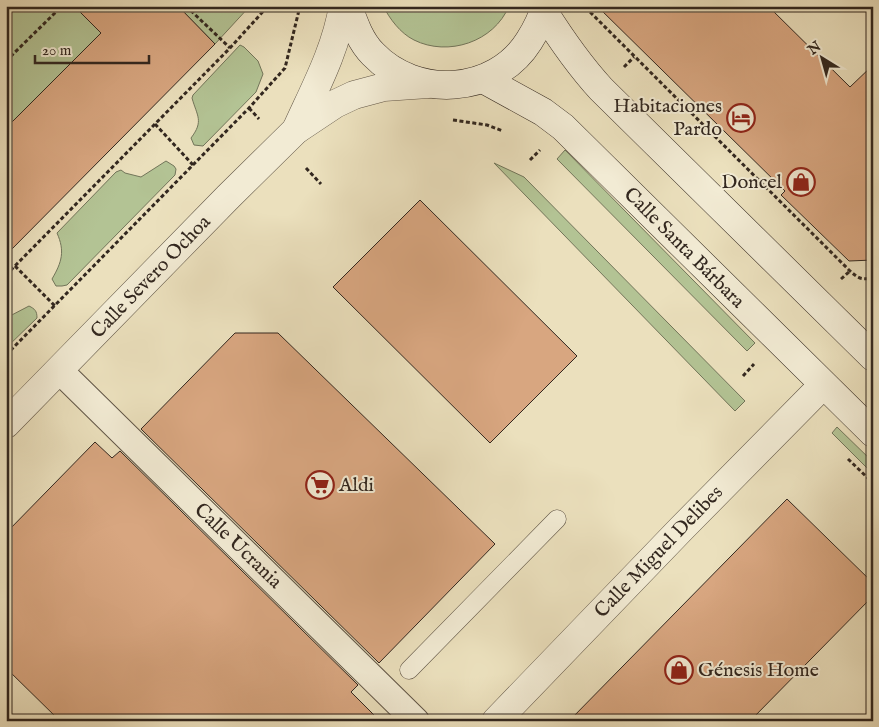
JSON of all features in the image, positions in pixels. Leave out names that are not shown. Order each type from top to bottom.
[{"type":"main road","name":"Calle Severo Ochoa","points":[[296,130],[332,50],[343,6]]},
{"type":"main road","points":[[348,6],[354,23],[371,52],[395,71],[428,84]]},
{"type":"main road","name":"Calle Severo Ochoa","points":[[6,424],[296,130],[335,104],[354,95],[384,87],[461,84],[483,79],[505,67],[522,52],[538,27],[544,9]]},
{"type":"main road","points":[[544,9],[563,41],[601,89],[870,347]]},
{"type":"main road","name":"Calle Santa Bárbara","points":[[483,79],[543,112],[562,127],[873,433]]},
{"type":"main road","name":"Calle Miguel Delibes","points":[[496,721],[823,385]]},
{"type":"street","name":"Calle Ucrania","points":[[59,370],[416,721]]},
{"type":"lane","points":[[409,670],[557,519]]},
{"type":"path","points":[[6,61],[62,6]]},
{"type":"path","points":[[186,6],[230,48]]},
{"type":"path","points":[[6,275],[230,48],[268,6]]},
{"type":"path","points":[[6,355],[249,108],[285,68],[300,6]]},
{"type":"path","points":[[589,6],[589,11],[634,57],[850,271],[858,278],[868,279],[873,277]]},
{"type":"path","points":[[449,120],[487,125],[510,134]]},
{"type":"path","points":[[155,124],[193,165]]},
{"type":"path","points":[[533,145],[540,150]]},
{"type":"path","points":[[15,266],[55,306]]},
{"type":"path","points":[[753,365],[760,371]]},
{"type":"path","points":[[846,456],[873,483]]},
{"type":"green space","points":[[6,6],[95,6],[85,17],[101,33],[6,128]]},
{"type":"green space","points":[[178,6],[250,6],[215,44]]},
{"type":"green space","points":[[383,6],[509,6],[493,29],[481,37],[469,43],[441,47],[427,45],[404,34]]},
{"type":"green space","points":[[240,45],[258,61],[263,74],[256,92],[203,146],[194,145],[191,138],[197,127],[198,118],[192,98],[193,95]]},
{"type":"green space","points":[[565,150],[755,343],[747,351],[557,159]]},
{"type":"green space","points":[[166,161],[176,169],[175,175],[67,285],[56,286],[52,279],[60,262],[62,251],[57,233],[116,172],[121,170],[125,173],[141,177]]},
{"type":"green space","points":[[494,163],[524,177],[745,401],[735,411]]},
{"type":"green space","points":[[29,306],[35,310],[37,318],[6,348],[6,318]]},
{"type":"green space","points":[[837,427],[873,462],[873,474],[832,433]]},
{"type":"building","points":[[74,6],[178,6],[215,44],[6,255],[6,128],[101,33]]},
{"type":"building","points":[[597,6],[768,6],[850,87],[873,65],[873,260],[849,261],[781,195],[785,191]]},
{"type":"building","points":[[420,200],[577,356],[490,443],[333,287]]},
{"type":"building","name":"Aldi","points":[[235,333],[278,333],[495,544],[379,663],[141,429]]},
{"type":"building","points":[[95,442],[112,458],[120,451],[358,685],[351,692],[380,721],[60,721],[6,668],[6,533]]},
{"type":"building","points":[[787,499],[873,583],[873,596],[750,721],[569,721]]},
{"type":"place","name":"Habitaciones Pardo","points":[[741,118]]},
{"type":"place","name":"Doncel","points":[[801,182]]},
{"type":"place","name":"Aldi","points":[[320,485]]},
{"type":"place","name":"Génesis Home","points":[[679,670]]}]
